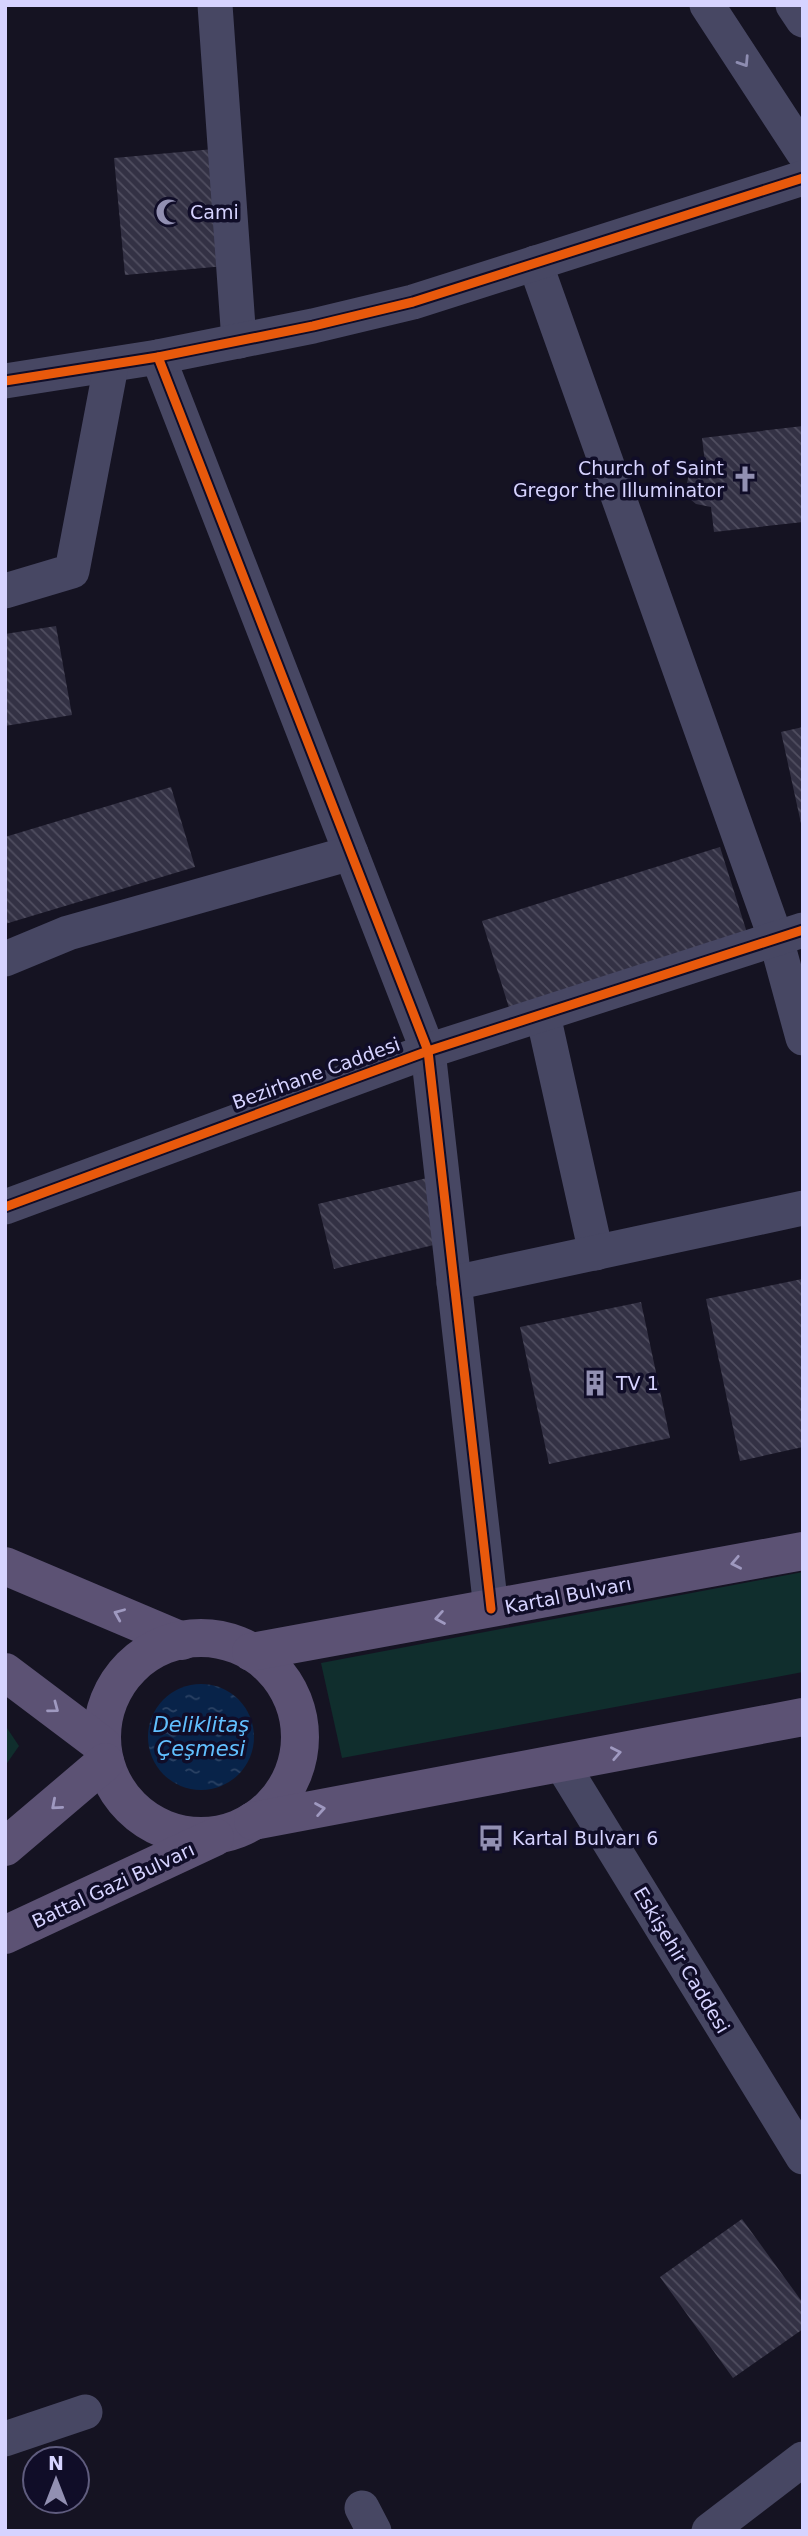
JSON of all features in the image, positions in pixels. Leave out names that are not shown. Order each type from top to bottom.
[{"type":"main road","name":"Kartal Bulvarı","points":[[251,1652],[803,1551]]},
{"type":"main road","points":[[5,1566],[182,1640]]},
{"type":"main road","points":[[236,1828],[263,1814],[280,1797],[292,1777],[299,1754],[300,1730],[296,1707],[285,1685],[270,1667],[251,1652],[230,1642],[182,1640],[159,1648],[139,1660],[122,1678],[110,1698],[103,1720],[104,1753],[117,1790],[132,1808],[151,1822],[173,1832],[196,1836],[803,1717]]},
{"type":"main road","points":[[5,1672],[104,1753]]},
{"type":"main road","points":[[5,1847],[104,1753]]},
{"type":"main road","name":"Battal Gazi Bulvarı","points":[[5,1935],[236,1828]]},
{"type":"street","points":[[215,5],[239,341]]},
{"type":"street","points":[[707,5],[803,152]]},
{"type":"street","points":[[793,5],[803,20]]},
{"type":"street","points":[[5,382],[158,357],[313,326],[413,302],[803,178]]},
{"type":"street","points":[[535,263],[789,935],[803,1038]]},
{"type":"street","points":[[158,357],[428,1051],[491,1609]]},
{"type":"street","points":[[5,591],[72,571],[111,366]]},
{"type":"street","points":[[5,958],[68,933],[351,853]]},
{"type":"street","name":"Bezirhane Caddesi","points":[[5,1207],[428,1051],[789,935]]},
{"type":"street","points":[[543,1015],[596,1253]]},
{"type":"street","points":[[454,1283],[803,1208]]},
{"type":"street","name":"Eskişehir Caddesi","points":[[561,1763],[803,2157]]},
{"type":"street","points":[[5,2439],[85,2412]]},
{"type":"street","points":[[709,2531],[803,2459]]},
{"type":"green space","points":[[803,1572],[803,1672],[342,1758],[321,1663]]},
{"type":"green space","points":[[5,1725],[19,1746],[5,1766]]},
{"type":"water","name":"Deliklitaş Çeşmesi","points":[[201,1684],[221,1688],[238,1700],[250,1717],[254,1737],[250,1757],[238,1774],[221,1786],[201,1790],[181,1786],[164,1774],[152,1757],[148,1737],[152,1717],[164,1700],[181,1688]]},
{"type":"building","name":"Cami","points":[[214,149],[225,266],[125,275],[114,158]]},
{"type":"building","name":"Church of Saint Gregor the Illuminator","points":[[803,426],[803,522],[714,532],[711,507],[696,504],[690,499],[686,488],[689,473],[705,463],[702,438]]},
{"type":"building","points":[[56,626],[72,715],[5,726],[5,634]]},
{"type":"building","points":[[803,727],[803,828],[802,828],[781,732]]},
{"type":"building","points":[[171,787],[195,867],[5,924],[5,837]]},
{"type":"building","points":[[720,847],[748,936],[510,1011],[482,921]]},
{"type":"building","points":[[427,1178],[442,1243],[334,1269],[318,1204]]},
{"type":"building","points":[[802,1279],[803,1447],[740,1461],[706,1299]]},
{"type":"building","name":"TV 1","points":[[641,1302],[670,1438],[549,1464],[520,1327]]},
{"type":"building","points":[[742,2219],[803,2303],[803,2329],[733,2378],[660,2277]]},
{"type":"cycle path","points":[[5,381],[158,357],[313,326],[413,302],[803,178]]},
{"type":"cycle path","points":[[158,357],[428,1051],[491,1609]]},
{"type":"cycle path","points":[[5,1207],[428,1051],[803,930]]},
{"type":"place","name":"Cami","points":[[169,212]]},
{"type":"place","name":"Church of Saint Gregor the Illuminator","points":[[745,479]]},
{"type":"place","name":"TV 1","points":[[595,1383]]},
{"type":"place","name":"Kartal Bulvarı 6","points":[[491,1838]]}]
